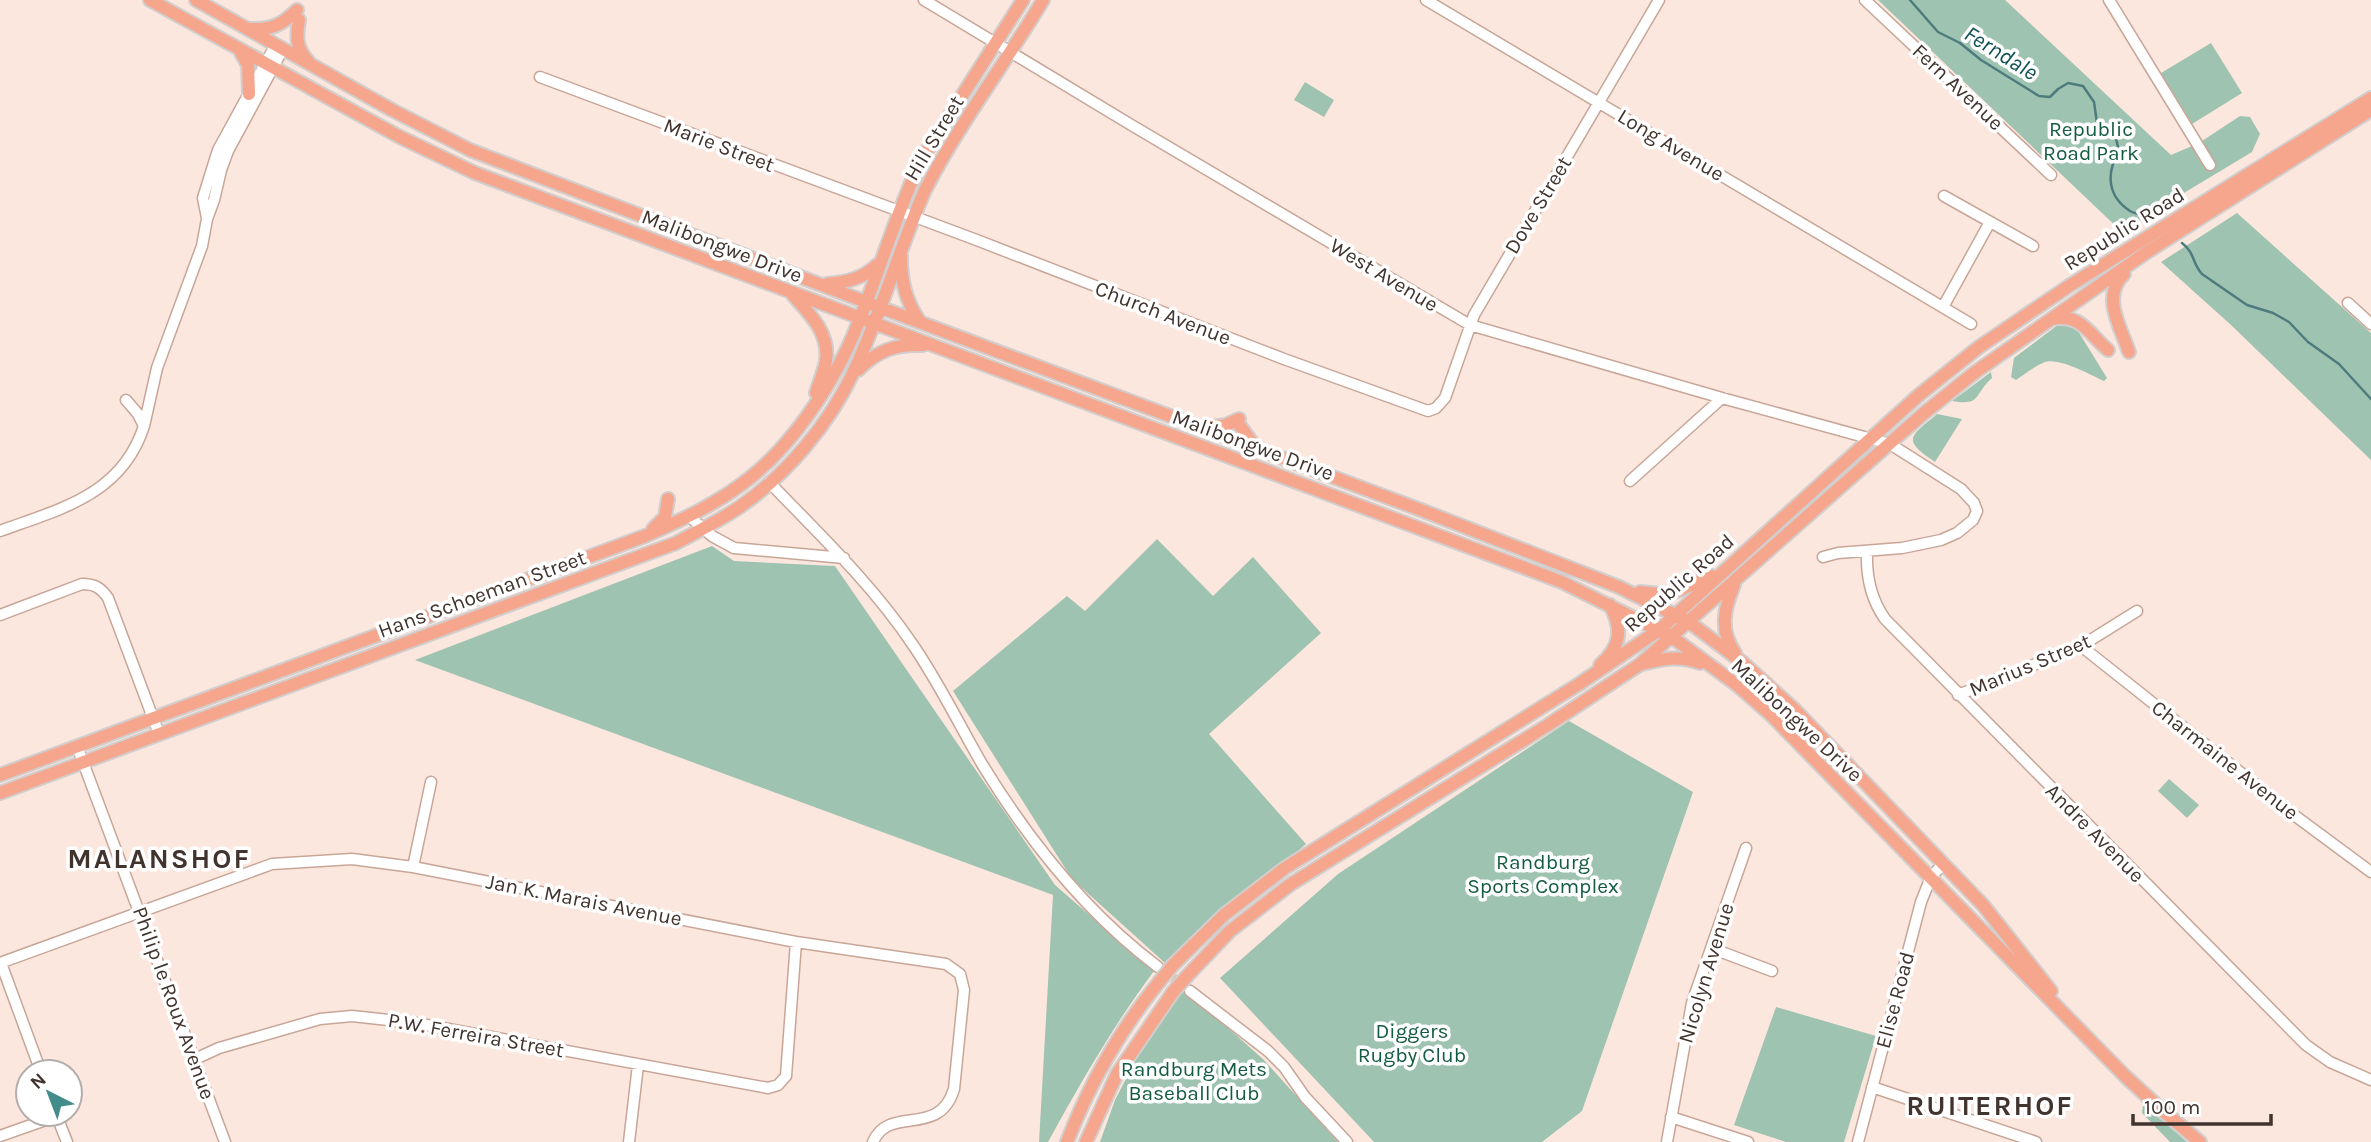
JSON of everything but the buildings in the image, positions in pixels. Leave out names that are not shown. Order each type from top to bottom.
[{"type":"main road","name":"Malibongwe Drive","points":[[149,0],[400,137],[464,168],[1538,573],[1659,629],[1718,671],[1771,715],[2125,1076],[2200,1142]]},
{"type":"main road","name":"Malibongwe Drive","points":[[196,0],[470,150],[1619,587],[1689,622],[1742,662],[1794,709],[1983,905],[2067,1010],[2157,1099],[2207,1142]]},
{"type":"main road","name":"Hill Street","points":[[865,301],[899,212],[925,154],[1023,0]]},
{"type":"main road","name":"Hill Street","points":[[879,307],[913,217],[940,161],[1043,0]]},
{"type":"main road","points":[[246,29],[261,30],[277,26],[298,15],[298,45],[309,63]]},
{"type":"main road","points":[[240,50],[248,65],[248,94]]},
{"type":"main road","name":"Republic Road","points":[[1068,1142],[1107,1058],[1126,1026],[1173,965],[1224,915],[1285,868],[1579,684],[1659,629],[1946,372],[2018,320],[2371,98]]},
{"type":"main road","name":"Republic Road","points":[[1086,1142],[1117,1074],[1173,992],[1230,931],[1291,884],[1558,719],[1639,665],[1963,381],[2147,252],[2371,110]]},
{"type":"main road","points":[[901,248],[904,291],[911,310],[920,322]]},
{"type":"main road","points":[[2129,352],[2113,308],[2113,289],[2121,277],[2147,252]]},
{"type":"main road","points":[[823,285],[856,279],[867,274],[880,262]]},
{"type":"main road","points":[[791,292],[818,325],[825,342],[826,361],[810,410]]},
{"type":"main road","name":"Hans Schoeman Street","points":[[0,775],[690,517],[726,495],[774,455],[810,410],[835,371],[849,344],[865,301]]},
{"type":"main road","name":"Hans Schoeman Street","points":[[0,793],[665,547],[704,528],[743,505],[769,482],[814,434],[852,376],[879,307]]},
{"type":"main road","points":[[2049,319],[2067,317],[2079,321],[2108,350]]},
{"type":"main road","points":[[852,376],[878,352],[896,346],[934,346]]},
{"type":"main road","points":[[1202,429],[1239,421],[1256,448]]},
{"type":"main road","points":[[645,536],[665,517],[668,499]]},
{"type":"main road","points":[[1619,587],[1668,595],[1724,571]]},
{"type":"main road","points":[[1735,582],[1724,614],[1724,629],[1731,647],[1742,662]]},
{"type":"main road","points":[[1579,684],[1605,660],[1620,637],[1619,622],[1610,605]]},
{"type":"main road","points":[[1639,665],[1669,658],[1685,658],[1718,671]]},
{"type":"street","name":"West Avenue","points":[[924,0],[1470,325],[1890,444]]},
{"type":"street","name":"Long Avenue","points":[[1426,0],[1971,324]]},
{"type":"street","name":"Dove Street","points":[[1428,411],[1441,404],[1450,388],[1470,325],[1490,287],[1659,0]]},
{"type":"street","name":"Fern Avenue","points":[[1865,0],[2051,175]]},
{"type":"street","points":[[2109,0],[2210,165]]},
{"type":"street","points":[[0,531],[81,501],[125,466],[144,426],[157,368],[202,246],[207,219],[228,151],[279,46]]},
{"type":"street","points":[[207,219],[203,198],[218,150],[248,94],[270,65]]},
{"type":"street","name":"Marie Street","points":[[540,77],[899,212]]},
{"type":"street","points":[[1944,196],[2033,246]]},
{"type":"street","name":"Church Avenue","points":[[899,212],[1428,411]]},
{"type":"street","points":[[1943,307],[1990,222]]},
{"type":"street","points":[[2348,303],[2371,324]]},
{"type":"street","points":[[1630,481],[1722,398]]},
{"type":"street","points":[[126,400],[144,426]]},
{"type":"street","points":[[1823,557],[1838,553],[1902,548],[1941,540],[1967,526],[1977,512],[1969,496],[1890,444]]},
{"type":"street","points":[[769,482],[882,601],[933,675],[984,765],[1067,884],[1096,915],[1158,967]]},
{"type":"street","points":[[690,517],[734,548],[844,558]]},
{"type":"street","name":"Andre Avenue","points":[[1867,551],[1869,586],[1877,608],[1885,619],[2314,1053],[2371,1080]]},
{"type":"street","points":[[0,615],[82,584],[95,585],[102,590],[108,598],[159,734]]},
{"type":"street","name":"Marius Street","points":[[1958,695],[2081,646],[2137,611]]},
{"type":"street","name":"Charmaine Avenue","points":[[2081,646],[2294,815],[2371,872]]},
{"type":"street","name":"Philip le Roux Avenue","points":[[77,746],[225,1142]]},
{"type":"street","points":[[413,867],[431,782]]},
{"type":"street","name":"Nicolyn Avenue","points":[[1667,1142],[1687,1024],[1746,848]]},
{"type":"street","name":"Jan K. Marais Avenue","points":[[0,963],[272,864],[352,859],[413,867],[796,942],[946,964],[960,974],[963,982],[954,1089],[950,1101],[944,1110],[934,1115],[886,1126],[873,1142]]},
{"type":"street","name":"Elise Road","points":[[1858,1142],[1922,902],[1931,877],[1944,863]]},
{"type":"street","name":"P.W. Ferreira Street","points":[[195,1059],[219,1048],[320,1019],[352,1016],[416,1023],[760,1088],[778,1085],[786,1076],[796,942]]},
{"type":"street","points":[[1711,948],[1772,971]]},
{"type":"street","points":[[0,963],[36,1058]]},
{"type":"street","points":[[1190,991],[1268,1051],[1284,1067],[1305,1097],[1347,1142]]},
{"type":"street","points":[[629,1142],[638,1065]]},
{"type":"street","points":[[1872,1087],[2036,1142]]},
{"type":"street","points":[[1671,1117],[1748,1142]]},
{"type":"street","points":[[0,1136],[21,1128]]},
{"type":"green space","name":"Republic Road Park","points":[[1878,0],[2005,0],[2171,155],[2199,143],[2240,116],[2250,117],[2260,134],[2252,152],[2149,214],[2123,233]]},
{"type":"green space","points":[[2211,43],[2242,93],[2192,124],[2161,73]]},
{"type":"green space","points":[[1305,82],[1334,100],[1324,117],[1294,100]]},
{"type":"green space","points":[[2237,213],[2371,333],[2371,460],[2231,325],[2161,262]]},
{"type":"green space","points":[[2059,324],[2071,326],[2078,331],[2107,378],[2104,381],[2075,367],[2051,361],[2016,380],[2011,377],[2014,358]]},
{"type":"green space","points":[[1991,372],[1992,378],[1976,398],[1968,402],[1952,401]]},
{"type":"green space","points":[[1937,414],[1962,419],[1935,462],[1917,448],[1913,438]]},
{"type":"green space","points":[[1157,539],[1213,596],[1253,557],[1321,633],[1209,734],[1306,844],[1165,963],[1072,879],[953,691],[1067,596],[1085,611]]},
{"type":"green space","points":[[712,546],[734,561],[835,566],[1055,885],[1154,971],[1098,1055],[1048,1142],[1039,1142],[1053,895],[415,660]]},
{"type":"green space","name":"Randburg Sports Complex","points":[[1569,721],[1693,792],[1582,1111],[1542,1142],[1374,1142],[1220,978],[1338,874]]},
{"type":"green space","points":[[2169,779],[2199,805],[2187,818],[2158,791]]},
{"type":"green space","name":"Randburg Mets Baseball Club","points":[[1184,989],[1263,1059],[1338,1142],[1100,1142],[1115,1100],[1144,1044]]},
{"type":"green space","points":[[1776,1007],[1876,1036],[1844,1142],[1786,1142],[1734,1125]]},
{"type":"green space","points":[[2143,1104],[2187,1142],[2170,1142],[2142,1113]]},
{"type":"waterway","name":"Ferndale","points":[[1910,0],[1938,32],[1960,43],[1981,60],[2039,96],[2050,97],[2068,83],[2083,86],[2094,102],[2097,123],[2116,139],[2119,151],[2112,168],[2113,191],[2122,205],[2130,211],[2152,219]]},
{"type":"waterway","name":"Ferndale","points":[[2182,243],[2202,274],[2247,305],[2273,313],[2289,322],[2308,342],[2339,364],[2371,399]]},
{"type":"tunnel","points":[[1161,969],[1190,991]]},
{"type":"district","name":"MALANSHOF","points":[[159,858]]},
{"type":"district","name":"RUITERHOF","points":[[1990,1105]]},
{"type":"park label","name":"Diggers Rugby Club","points":[[1412,1043]]}]
